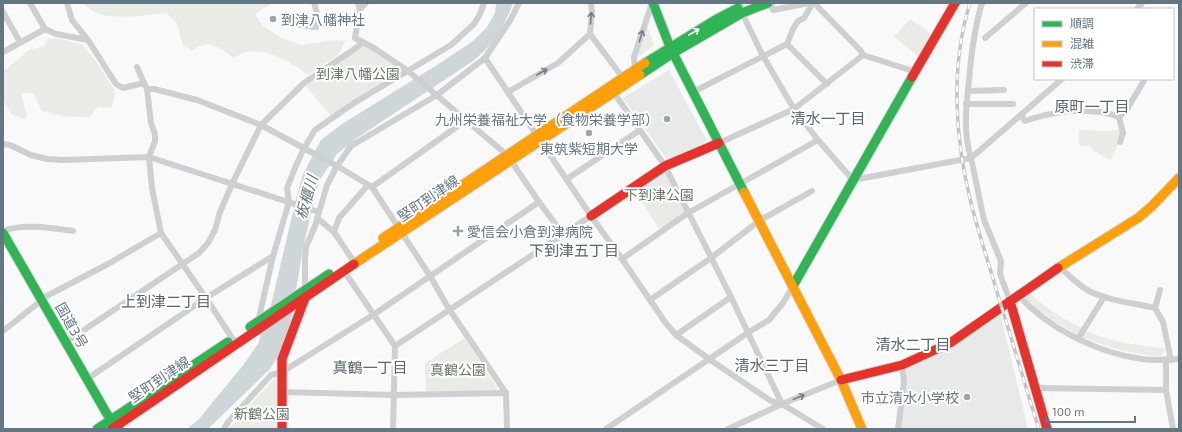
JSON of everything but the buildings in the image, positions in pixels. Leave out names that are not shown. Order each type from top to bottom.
[{"type":"main road","points":[[652,3],[672,50],[841,380],[863,429]]},
{"type":"main road","name":"堅町到津線","points":[[539,138],[614,93],[715,20],[750,3]]},
{"type":"main road","name":"堅町到津線","points":[[741,7],[769,3]]},
{"type":"main road","points":[[793,286],[955,3]]},
{"type":"main road","name":"堅町到津線","points":[[302,296],[352,259],[400,230],[539,138],[635,70],[672,50]]},
{"type":"main road","points":[[591,216],[665,166],[720,143]]},
{"type":"main road","points":[[841,380],[902,365],[950,343],[1059,267],[1138,218],[1151,207],[1179,178]]},
{"type":"main road","name":"堅町到津線","points":[[97,429],[112,426],[261,322],[344,271],[400,230]]},
{"type":"main road","name":"国道3号","points":[[3,232],[39,301],[112,426]]},
{"type":"main road","name":"国道3号","points":[[3,244],[66,342],[112,426]]},
{"type":"main road","points":[[282,429],[282,372],[284,352],[302,296]]},
{"type":"main road","points":[[1010,301],[1047,429]]},
{"type":"street","points":[[30,3],[45,29],[56,34],[88,40]]},
{"type":"street","points":[[67,3],[72,20],[88,40],[116,84],[123,88],[146,86],[197,100],[261,125],[337,166],[370,186],[430,276],[449,309],[506,393],[507,429]]},
{"type":"street","points":[[288,23],[314,27],[318,13],[314,3]]},
{"type":"street","points":[[366,3],[359,6],[354,38],[374,48],[410,72],[509,158],[563,234]]},
{"type":"street","points":[[261,322],[273,256],[291,203],[287,188],[294,168],[315,130],[354,102],[410,72],[451,45],[464,35],[474,24],[484,3]]},
{"type":"street","points":[[302,296],[306,247],[327,185],[337,166],[351,146],[435,93],[485,58],[511,19],[519,3]]},
{"type":"street","points":[[591,3],[592,11],[590,34],[623,78]]},
{"type":"street","points":[[635,70],[634,57],[652,3]]},
{"type":"street","points":[[769,3],[773,10],[812,3]]},
{"type":"street","points":[[693,92],[787,44],[793,29],[798,21],[804,18],[812,3]]},
{"type":"street","points":[[816,3],[863,55],[916,72]]},
{"type":"street","points":[[982,3],[975,26],[966,104],[966,134],[984,220],[1001,261],[1000,274],[1010,301]]},
{"type":"street","points":[[985,38],[1026,3]]},
{"type":"street","points":[[741,7],[763,56],[794,109],[818,140],[853,180],[971,158],[1061,80]]},
{"type":"street","points":[[3,12],[20,42]]},
{"type":"street","points":[[5,51],[45,29]]},
{"type":"street","points":[[508,92],[558,63],[590,34]]},
{"type":"street","points":[[66,342],[199,253],[208,243],[215,230],[220,212],[232,184],[261,125],[304,83],[363,42]]},
{"type":"street","points":[[787,44],[827,84]]},
{"type":"street","points":[[720,143],[794,109],[863,55]]},
{"type":"street","points":[[485,58],[591,216],[665,322],[676,335],[771,401],[782,404],[823,429]]},
{"type":"street","points":[[137,67],[146,86],[151,123],[155,134],[155,141],[149,157],[152,188],[161,234],[206,298],[234,342]]},
{"type":"street","points":[[1119,117],[1127,109],[1144,80]]},
{"type":"street","points":[[968,91],[1004,90]]},
{"type":"street","points":[[614,93],[665,166],[749,332],[782,404]]},
{"type":"street","points":[[966,104],[1013,104]]},
{"type":"street","points":[[1021,115],[1025,121],[1047,114],[1092,110],[1119,117]]},
{"type":"street","points":[[1119,117],[1123,133],[1120,142]]},
{"type":"street","points":[[334,232],[339,218],[370,186],[465,121]]},
{"type":"street","points":[[567,179],[640,130]]},
{"type":"street","points":[[622,259],[688,213],[818,140]]},
{"type":"street","points":[[3,144],[10,145],[32,155],[47,159],[63,160],[149,157],[291,203],[312,210],[318,215],[334,232],[352,259]]},
{"type":"street","points":[[650,300],[711,258],[759,221],[812,191]]},
{"type":"street","points":[[224,429],[228,422],[271,376],[282,372],[373,315],[539,202]]},
{"type":"street","points":[[395,346],[591,216]]},
{"type":"street","points":[[3,232],[11,228],[37,227],[73,230]]},
{"type":"street","points":[[3,331],[39,301],[161,234]]},
{"type":"street","points":[[87,378],[206,298],[273,256]]},
{"type":"street","points":[[1059,267],[1078,284],[1089,291],[1104,297],[1155,308],[1164,322],[1168,360],[1166,390],[1173,429]]},
{"type":"street","points":[[344,271],[395,346],[393,429]]},
{"type":"street","points":[[606,429],[769,320],[783,303],[793,286]]},
{"type":"street","points":[[1155,308],[1160,290]]},
{"type":"street","points":[[1019,296],[1045,319],[1078,340],[1120,354],[1143,359],[1179,359]]},
{"type":"street","points":[[676,335],[731,297]]},
{"type":"street","points":[[1078,340],[1104,297]]},
{"type":"street","points":[[898,429],[904,382],[902,365]]},
{"type":"street","points":[[728,429],[782,404],[841,380]]},
{"type":"street","points":[[1035,388],[1166,390]]},
{"type":"street","points":[[283,392],[393,394],[506,393]]},
{"type":"shaded area","name":"九州栄養福祉大学（食物栄養学部）","points":[[669,70],[707,141],[668,161],[623,98]]},
{"type":"shaded area","points":[[1000,313],[1028,429],[900,429],[906,367]]},
{"type":"green space","points":[[83,3],[272,3],[255,14],[263,26],[282,38],[301,45],[334,40],[345,41],[339,54],[308,75],[287,61],[263,52],[244,52],[234,58],[214,46],[204,45],[193,50],[183,46],[177,23],[166,13],[139,16],[109,16],[93,11]]},
{"type":"green space","points":[[910,19],[932,34],[919,57],[894,37]]},
{"type":"green space","points":[[647,27],[654,45],[640,56],[638,54]]},
{"type":"green space","points":[[56,38],[81,44],[93,57],[113,88],[115,96],[111,108],[98,107],[89,117],[60,115],[42,111],[33,93],[21,93],[27,117],[25,119],[11,114],[3,100],[3,72],[29,50],[44,46],[48,39]]},
{"type":"green space","name":"到津八幡公園","points":[[363,46],[366,46],[402,70],[399,74],[331,116],[306,86]]},
{"type":"green space","points":[[1079,130],[1120,130],[1122,137],[1110,160],[1092,150],[1092,147],[1079,145]]},
{"type":"green space","name":"下到津公園","points":[[665,168],[688,215],[661,232],[634,189]]},
{"type":"green space","points":[[1030,293],[1054,313],[1082,328],[1077,335],[1037,310],[1025,297]]},
{"type":"green space","points":[[1086,331],[1115,340],[1165,349],[1161,357],[1131,352],[1082,337]]},
{"type":"green space","name":"真鶴公園","points":[[465,338],[497,388],[494,392],[426,391],[425,363]]},
{"type":"green space","name":"新鶴公園","points":[[276,378],[276,429],[229,428],[274,379]]},
{"type":"water","name":"板櫃川","points":[[496,3],[513,3],[502,28],[480,55],[357,138],[337,154],[319,181],[303,248],[290,326],[279,355],[270,369],[208,429],[187,429],[199,419],[244,364],[258,344],[271,305],[303,174],[321,140],[342,124],[473,41],[487,27],[495,13]]},
{"type":"railway","points":[[970,3],[959,52],[957,78],[958,128],[961,154],[977,227],[1039,429]]},
{"type":"traffic: fast","points":[[653,3],[670,47],[744,192]]},
{"type":"traffic: fast","points":[[640,75],[673,53],[742,13],[768,3]]},
{"type":"traffic: fast","points":[[645,63],[715,20],[738,8]]},
{"type":"traffic: fast","points":[[793,286],[912,77]]},
{"type":"traffic: fast","points":[[3,233],[107,414],[119,429]]},
{"type":"traffic: fast","points":[[250,327],[329,274]]},
{"type":"traffic: fast","points":[[97,429],[228,342]]},
{"type":"traffic: slow","points":[[383,238],[645,63]]},
{"type":"traffic: slow","points":[[354,264],[640,75]]},
{"type":"traffic: slow","points":[[1058,268],[1138,218],[1151,207],[1179,178]]},
{"type":"traffic: slow","points":[[744,192],[841,380],[862,429]]},
{"type":"traffic: jam","points":[[912,77],[955,3]]},
{"type":"traffic: jam","points":[[591,216],[665,166],[719,143]]},
{"type":"traffic: jam","points":[[112,429],[354,264]]},
{"type":"traffic: jam","points":[[841,380],[902,365],[950,343],[1058,268]]},
{"type":"traffic: jam","points":[[282,429],[282,359],[305,298]]},
{"type":"traffic: jam","points":[[1010,301],[1047,429]]},
{"type":"place","name":"到津八幡神社","points":[[273,19]]},
{"type":"place","name":"九州栄養福祉大学（食物栄養学部）","points":[[667,119]]},
{"type":"place","name":"東筑紫短期大学","points":[[589,133]]},
{"type":"place","name":"愛信会小倉到津病院","points":[[458,231]]},
{"type":"place","name":"市立清水小学校","points":[[967,397]]},
{"type":"district","name":"原町一丁目","points":[[1092,106]]},
{"type":"district","name":"清水一丁目","points":[[828,118]]},
{"type":"district","name":"下到津五丁目","points":[[574,250]]},
{"type":"district","name":"上到津二丁目","points":[[166,301]]},
{"type":"district","name":"清水二丁目","points":[[913,344]]},
{"type":"district","name":"清水三丁目","points":[[772,365]]},
{"type":"district","name":"真鶴一丁目","points":[[370,367]]}]
